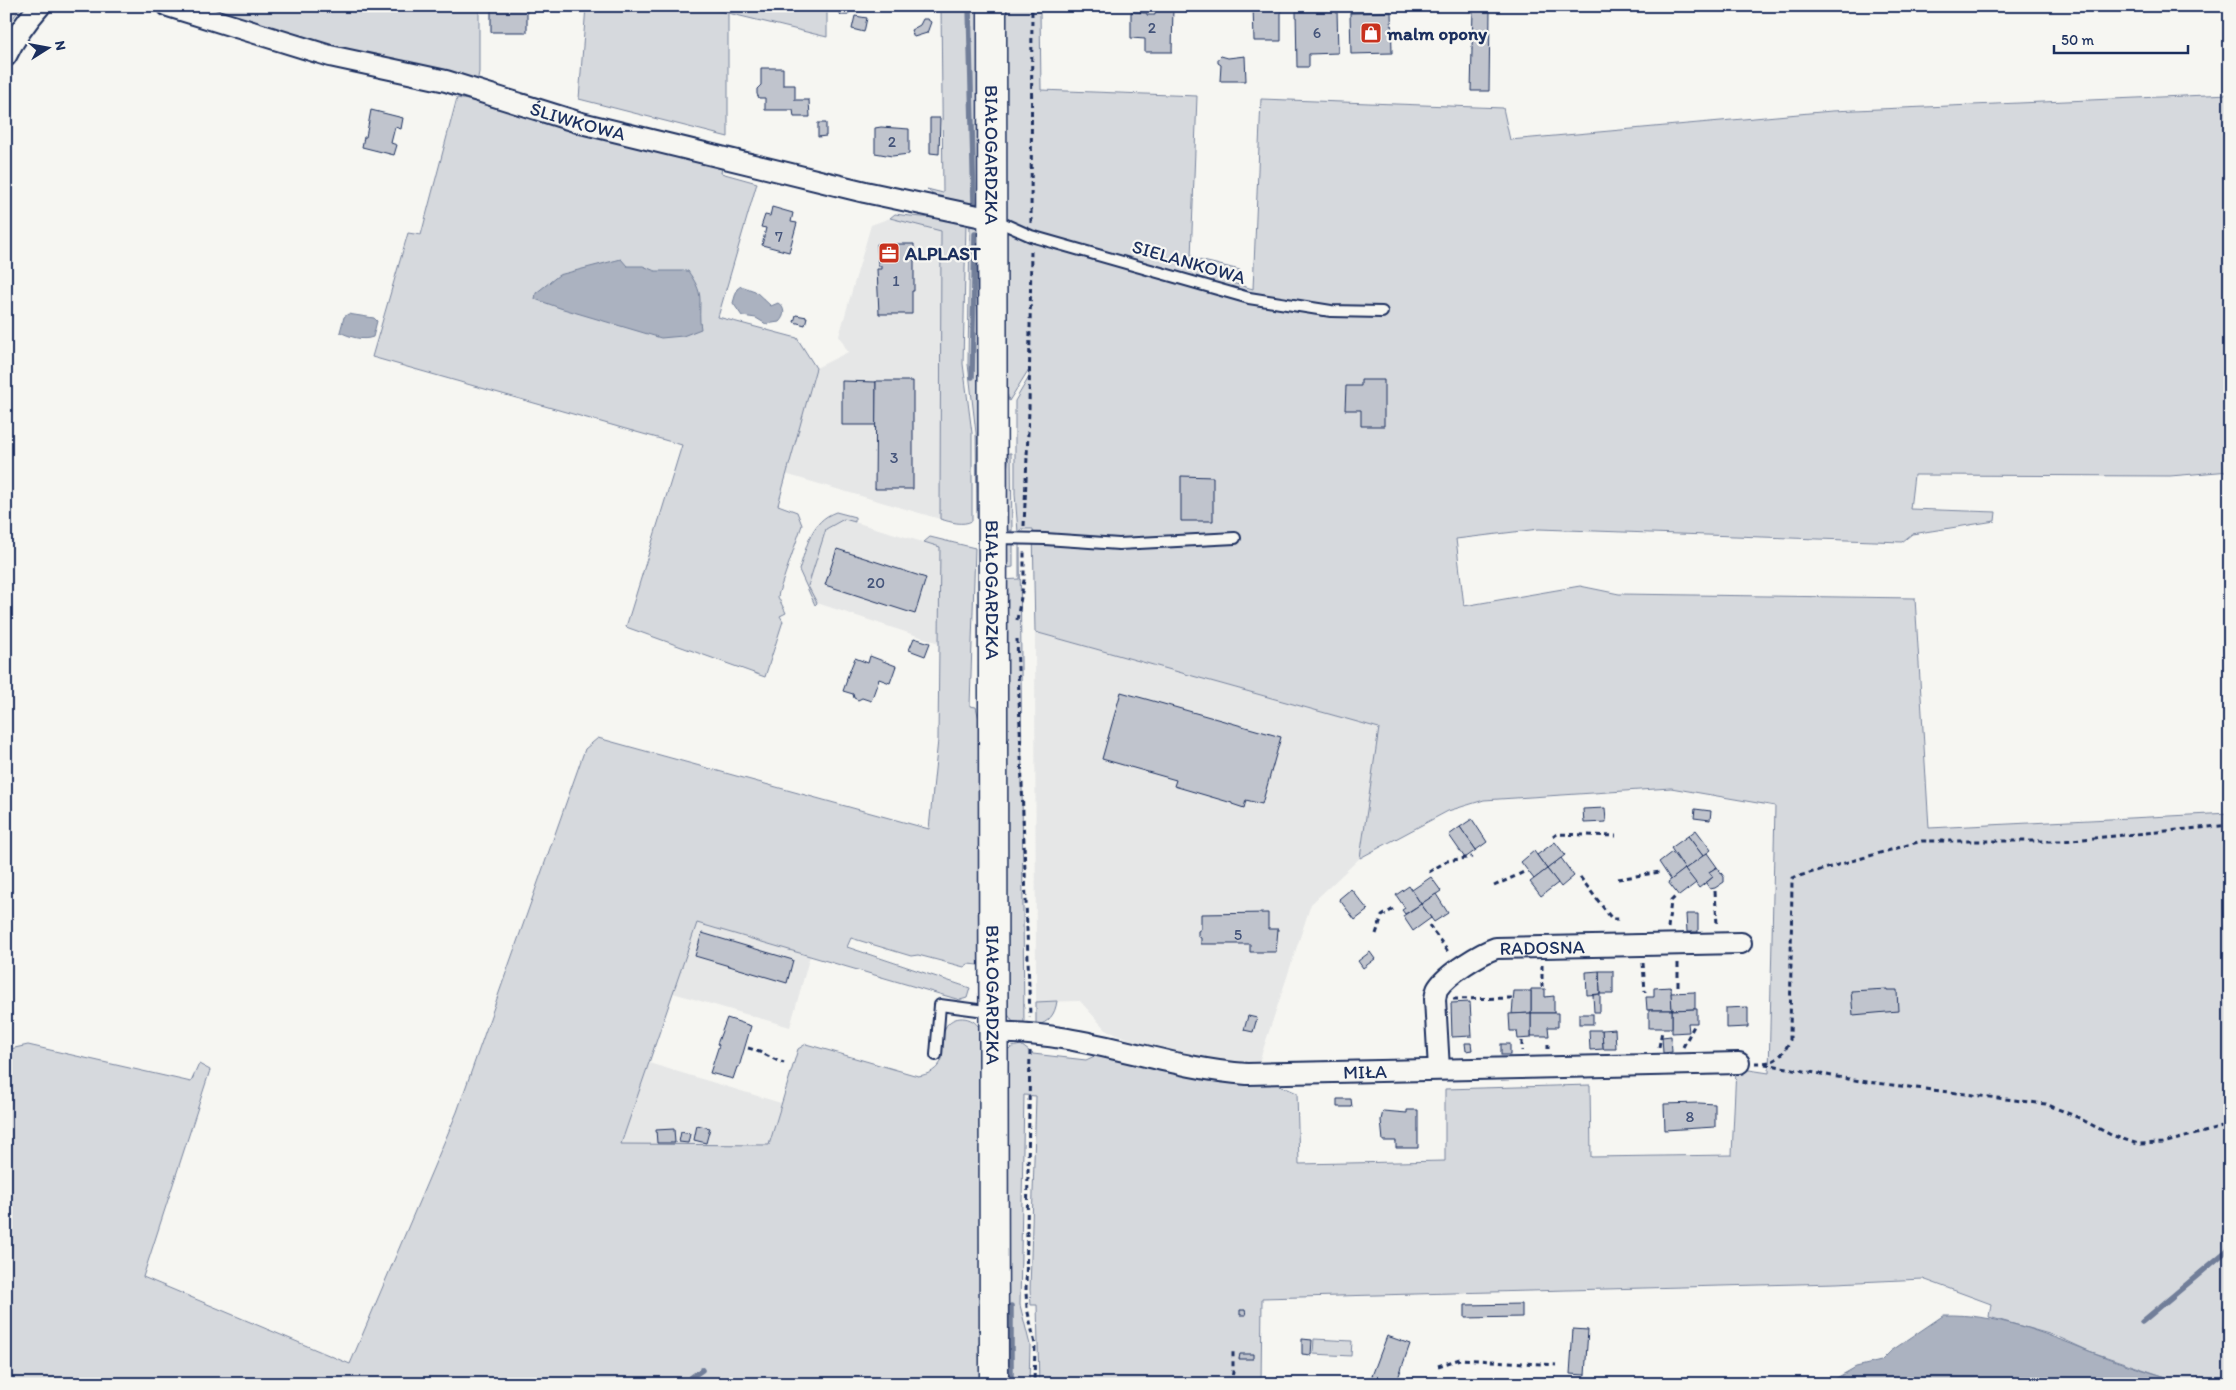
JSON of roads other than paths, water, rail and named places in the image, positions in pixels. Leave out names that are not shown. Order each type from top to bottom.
[{"type":"main road","name":"BIAŁOGARDZKA","points":[[992,6],[994,1384]]},
{"type":"street","points":[[6,56],[19,32],[40,6]]},
{"type":"street","name":"ŚLIWKOWA","points":[[168,6],[330,56],[446,81],[581,123],[856,190],[992,219]]},
{"type":"street","name":"RADOSNA","points":[[1439,1068],[1435,999],[1438,989],[1460,969],[1487,951],[1496,948],[1741,943]]},
{"type":"street","name":"MIŁA","points":[[994,1022],[1030,1035],[1065,1038],[1217,1072],[1292,1073],[1439,1068],[1739,1063]]},
{"type":"lane","name":"SIELANKOWA","points":[[992,219],[1031,236],[1249,298],[1331,312],[1382,312]]},
{"type":"lane","points":[[992,538],[1024,538],[1118,544],[1235,538]]},
{"type":"lane","points":[[936,1056],[940,1005],[994,1022]]},
{"type":"waterway","points":[[969,6],[974,205]]},
{"type":"waterway","points":[[972,377],[975,234]]},
{"type":"waterway","points":[[2142,1322],[2230,1248]]},
{"type":"waterway","points":[[1011,1306],[1011,1384]]},
{"type":"waterway","points":[[682,1384],[702,1370]]},
{"type":"place","name":"malm opony","points":[[1371,33]]},
{"type":"place","name":"ALPLAST","points":[[889,253]]}]
